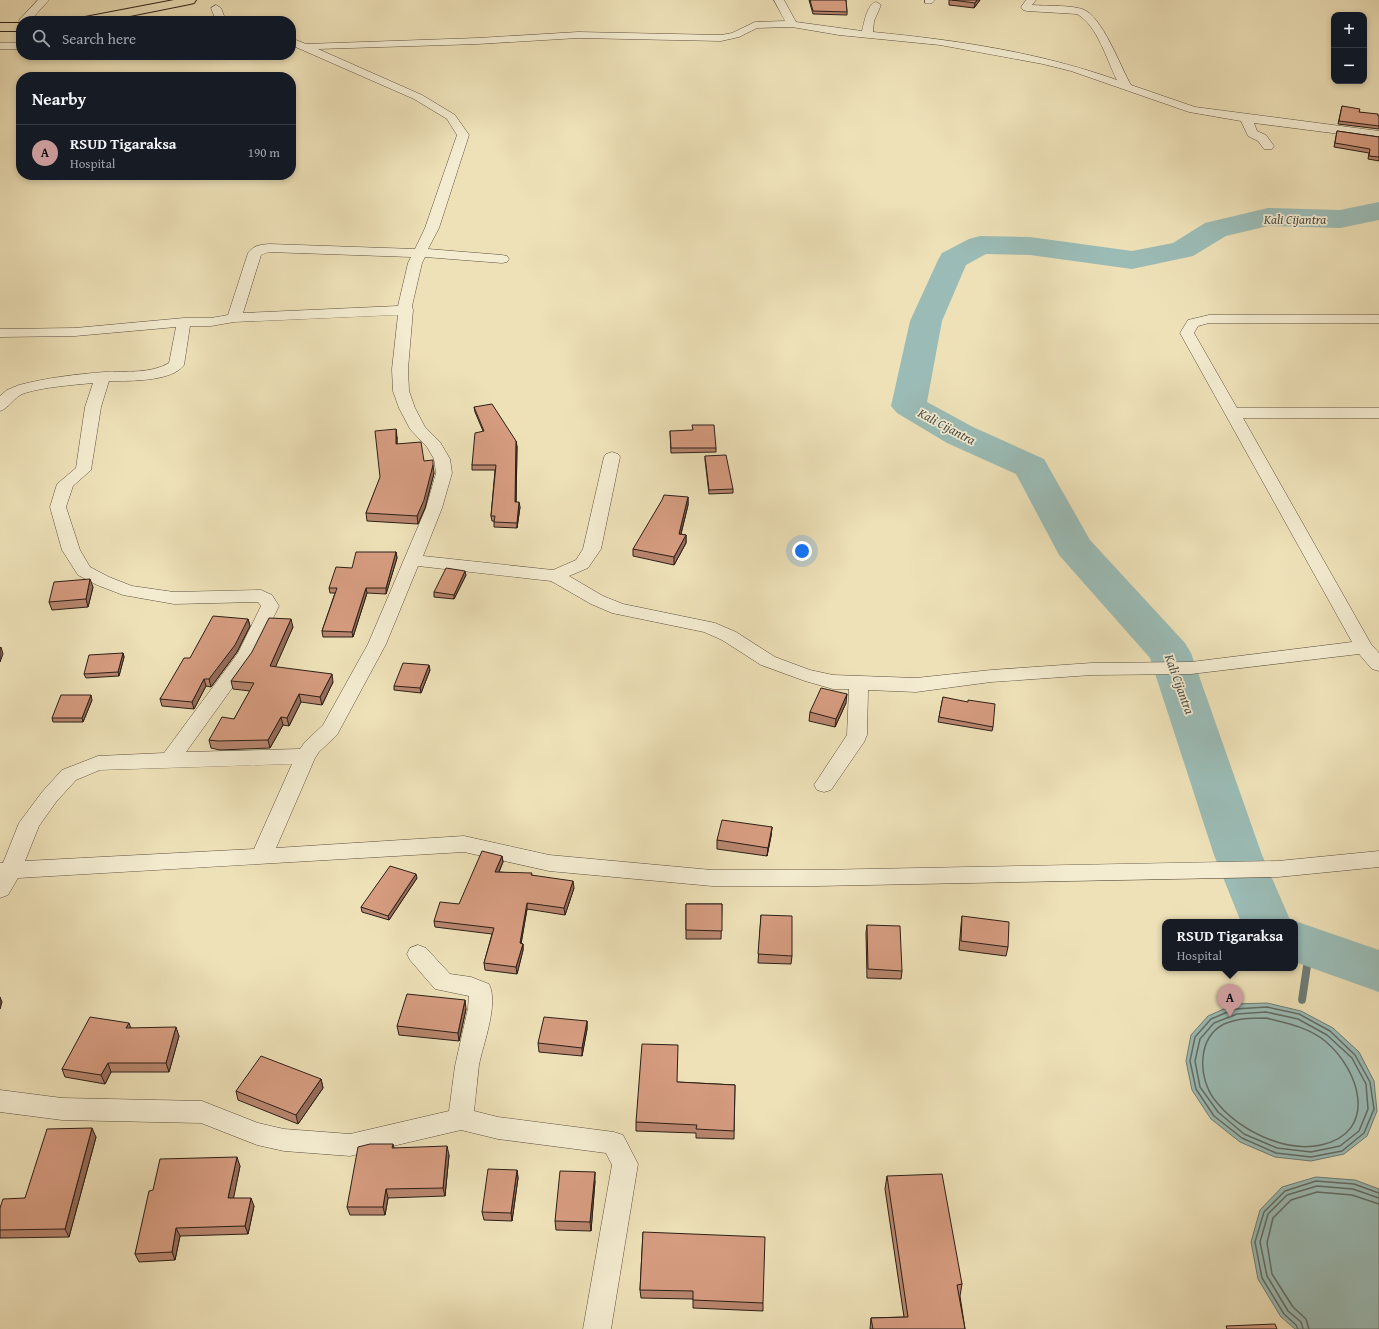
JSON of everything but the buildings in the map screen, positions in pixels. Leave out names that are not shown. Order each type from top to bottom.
[{"type":"main road","points":[[113,16],[173,2],[190,0]]},
{"type":"main road","points":[[0,27],[16,25]]},
{"type":"street","points":[[29,16],[44,0]]},
{"type":"street","points":[[779,0],[792,24]]},
{"type":"street","points":[[1031,0],[1026,7],[1027,8],[1079,11],[1086,15],[1107,44],[1114,64],[1126,86]]},
{"type":"street","points":[[867,34],[869,21],[876,5]]},
{"type":"street","points":[[216,8],[219,16]]},
{"type":"street","points":[[298,43],[478,41],[578,35],[721,38],[735,35],[755,25],[792,24],[839,32],[940,42],[1044,61],[1075,69],[1193,110],[1379,135]]},
{"type":"street","points":[[261,857],[306,756],[312,747],[330,730],[334,724],[377,644],[434,508],[444,473],[442,459],[434,445],[418,429],[407,408],[402,391],[400,369],[406,310],[405,306],[415,263],[432,228],[463,135],[451,117],[418,97],[298,43]]},
{"type":"street","points":[[0,46],[16,46]]},
{"type":"street","points":[[1246,118],[1252,133],[1262,138],[1268,146]]},
{"type":"street","points":[[234,318],[255,253],[260,249],[421,253],[502,259]]},
{"type":"street","points":[[0,333],[75,332],[184,322],[211,322],[234,318],[406,310]]},
{"type":"street","points":[[1379,319],[1209,319],[1193,323],[1187,333],[1364,647],[1379,665]]},
{"type":"street","points":[[0,406],[14,390],[39,385],[103,377],[143,375],[162,372],[173,368],[176,365],[184,322]]},
{"type":"street","points":[[103,377],[93,407],[90,433],[84,453],[85,464],[83,470],[66,484],[58,507],[72,550],[84,571],[103,581],[129,591],[174,598],[261,596],[266,599],[270,606],[246,655],[170,760]]},
{"type":"street","points":[[1232,413],[1379,413]]},
{"type":"street","points":[[555,576],[582,564],[592,549],[612,457]]},
{"type":"street","points":[[413,560],[555,576],[597,600],[618,609],[708,627],[729,636],[768,661],[805,675],[833,682],[916,685],[992,676],[1084,669],[1140,670],[1191,668],[1364,647]]},
{"type":"street","points":[[824,785],[854,742],[857,735],[859,683]]},
{"type":"street","points":[[0,889],[5,871],[30,823],[49,797],[70,775],[98,763],[306,756]]},
{"type":"street","points":[[5,871],[464,844],[549,863],[712,878],[817,878],[1278,869],[1379,859]]},
{"type":"street","points":[[418,954],[443,982],[471,986],[481,991],[480,1008],[467,1066],[461,1119]]},
{"type":"street","points":[[0,1101],[62,1109],[202,1112],[257,1134],[284,1140],[350,1145],[461,1119],[498,1128],[614,1144],[625,1164],[596,1329]]},
{"type":"water","points":[[1267,1003],[1301,1011],[1333,1028],[1359,1052],[1374,1081],[1377,1111],[1367,1136],[1344,1154],[1311,1161],[1275,1157],[1240,1142],[1211,1119],[1192,1090],[1186,1061],[1191,1035],[1208,1016],[1235,1004]]},
{"type":"water","points":[[1316,1177],[1355,1180],[1379,1189],[1379,1329],[1295,1329],[1281,1317],[1258,1279],[1251,1242],[1260,1210],[1282,1187]]},
{"type":"waterway","name":"Kali Cijantra","points":[[1265,919],[1238,855],[1170,653],[1073,546],[1031,467],[960,435],[909,406],[926,321],[953,260],[980,245],[1030,246],[1132,260],[1182,250],[1216,229],[1268,217],[1340,219],[1379,211]]},
{"type":"waterway","name":"Kali Cijantra","points":[[1298,942],[1379,971]]},
{"type":"waterway","points":[[1302,1000],[1310,946]]},
{"type":"place","name":"RSUD Tigaraksa","points":[[1230,1017]]}]
